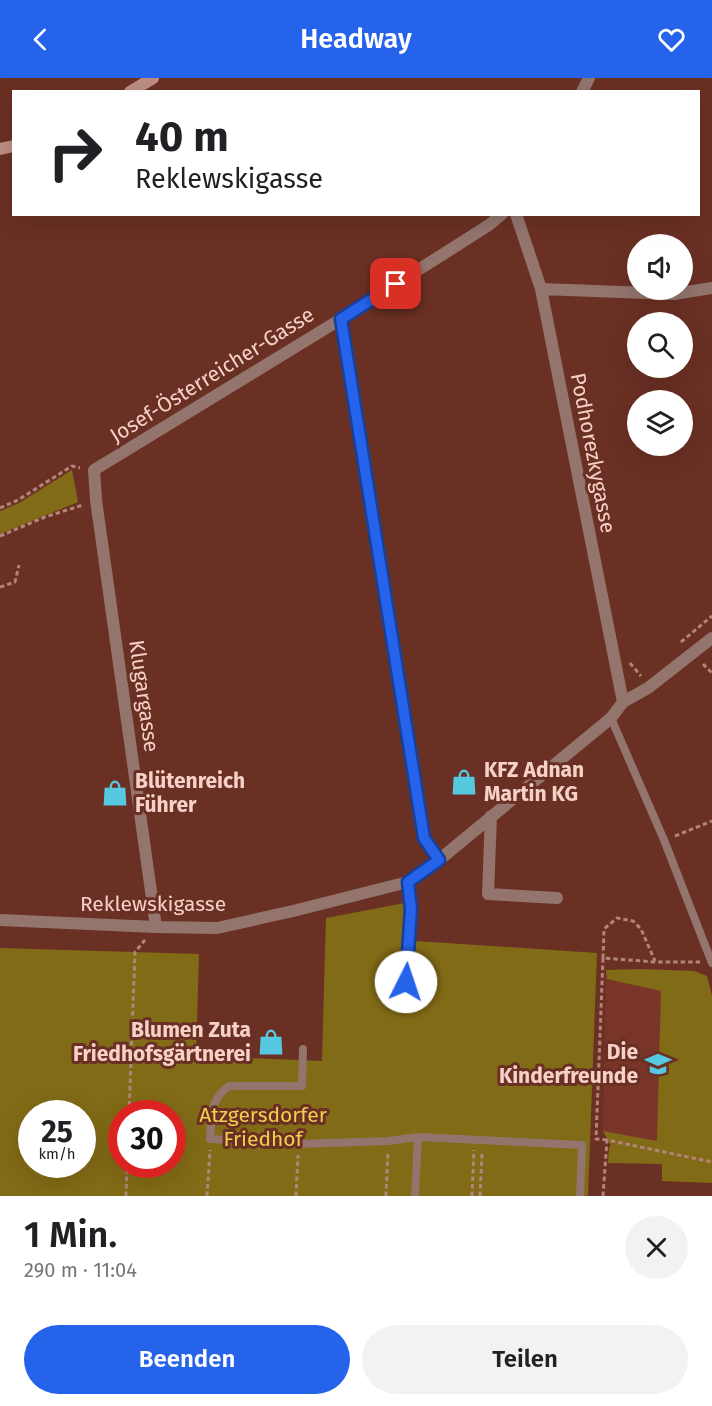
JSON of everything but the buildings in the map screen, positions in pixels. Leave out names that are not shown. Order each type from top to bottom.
[{"type":"main road","points":[[133,90],[153,78]]},
{"type":"street","name":"Josef-Österreicher-Gasse","points":[[94,470],[341,319],[489,225],[499,216]]},
{"type":"street","name":"Podhorezkygasse","points":[[517,216],[541,289],[623,702]]},
{"type":"street","points":[[541,289],[674,294],[712,288]]},
{"type":"street","points":[[341,319],[424,838],[439,860]]},
{"type":"street","name":"Klugargasse","points":[[94,470],[96,500],[156,927]]},
{"type":"street","name":"Reklewskigasse","points":[[0,920],[217,928],[408,882],[439,860],[611,718],[623,702],[648,688],[712,638]]},
{"type":"street","points":[[491,816],[488,894],[556,898]]},
{"type":"street","points":[[406,982],[411,909],[408,882]]},
{"type":"lane","points":[[611,718],[664,840],[712,963]]},
{"type":"lane","points":[[303,1049],[302,1086],[229,1086],[220,1092],[214,1103],[210,1139],[298,1144],[388,1141],[418,1137],[582,1145],[580,1196]]},
{"type":"lane","points":[[415,1196],[418,1137]]},
{"type":"path","points":[[0,508],[18,500],[72,466],[94,470]]},
{"type":"path","points":[[0,536],[45,517],[96,500]]},
{"type":"path","points":[[0,587],[15,582],[19,565]]},
{"type":"path","points":[[664,840],[712,821]]},
{"type":"path","points":[[655,962],[641,929],[633,921],[617,918],[604,928],[596,1139],[712,1162]]},
{"type":"path","points":[[129,1100],[135,952],[156,927]]},
{"type":"path","points":[[603,958],[712,963]]},
{"type":"path","points":[[207,1196],[210,1139]]},
{"type":"path","points":[[472,1196],[478,1140]]},
{"type":"path","points":[[478,1140],[480,1196]]},
{"type":"path","points":[[603,1196],[607,1140]]},
{"type":"path","points":[[386,1196],[388,1141]]},
{"type":"path","points":[[296,1196],[298,1144]]},
{"type":"path","points":[[126,1196],[127,1178]]},
{"type":"shaded area","name":"Die Kinderfreunde","points":[[606,970],[694,971],[707,976],[712,996],[712,1152],[603,1131]]},
{"type":"green space","points":[[72,470],[78,502],[0,534],[0,511],[19,503]]},
{"type":"green space","name":"Atzgersdorfer Friedhof","points":[[415,901],[416,941],[597,953],[588,1196],[0,1196],[0,948],[199,954],[196,1056],[322,1061],[326,918]]},
{"type":"green space","points":[[606,970],[694,971],[707,976],[712,996],[712,1183],[662,1181],[662,1164],[608,1163],[611,1146],[603,1131],[657,1141],[661,991],[607,979]]},
{"type":"place","name":"KFZ Adnan Martin KG","points":[[464,782]]},
{"type":"place","name":"Blütenreich Führer","points":[[115,793]]},
{"type":"place","name":"Blumen Zuta Friedhofsgärtnerei","points":[[271,1042]]},
{"type":"place","name":"Die Kinderfreunde","points":[[658,1064]]},
{"type":"route","points":[[396,284],[341,319],[424,838],[439,860],[408,882],[411,909],[406,982]]}]
